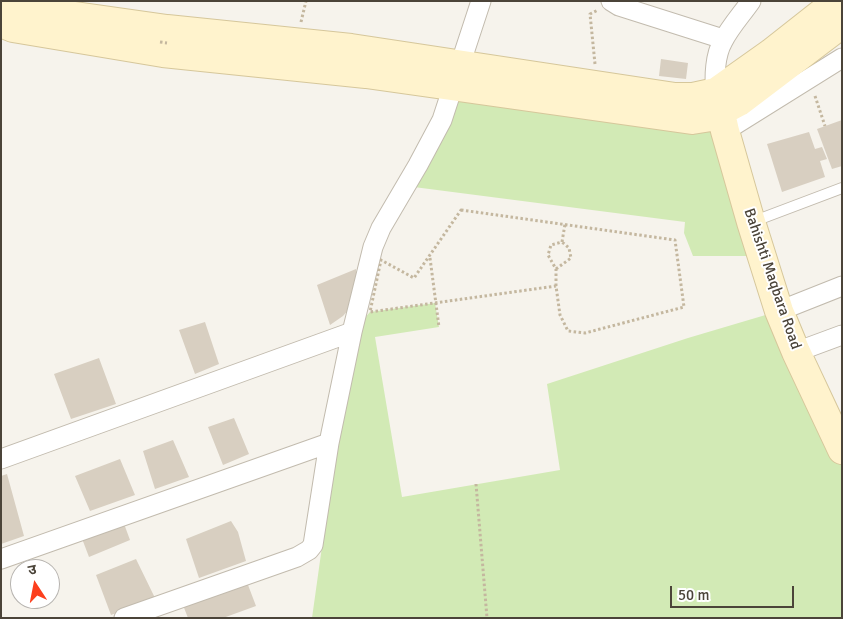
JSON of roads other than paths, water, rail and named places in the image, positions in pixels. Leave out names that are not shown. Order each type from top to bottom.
[{"type":"street","points":[[5,1],[32,10],[164,42]]},
{"type":"street","points":[[124,618],[298,556],[309,550],[315,539],[329,443],[352,332],[376,237],[430,145],[447,108],[481,1]]},
{"type":"street","points":[[719,104],[722,43],[751,1]]},
{"type":"street","points":[[1,23],[13,28],[164,42],[351,48],[457,75],[680,120],[701,120],[771,53],[838,1]]},
{"type":"street","points":[[611,2],[722,43]]},
{"type":"street","points":[[719,104],[754,91],[842,24]]},
{"type":"street","points":[[457,75],[596,84],[675,97],[693,97],[719,104],[809,78],[842,58]]},
{"type":"street","name":"Bahishti Maqbara Road","points":[[719,104],[751,222],[780,310],[796,352],[841,445]]},
{"type":"street","points":[[780,310],[842,286]]},
{"type":"street","points":[[1,459],[352,332]]},
{"type":"street","points":[[796,352],[842,335]]},
{"type":"street","points":[[1,559],[329,443]]},
{"type":"lane","points":[[751,222],[842,188]]}]
